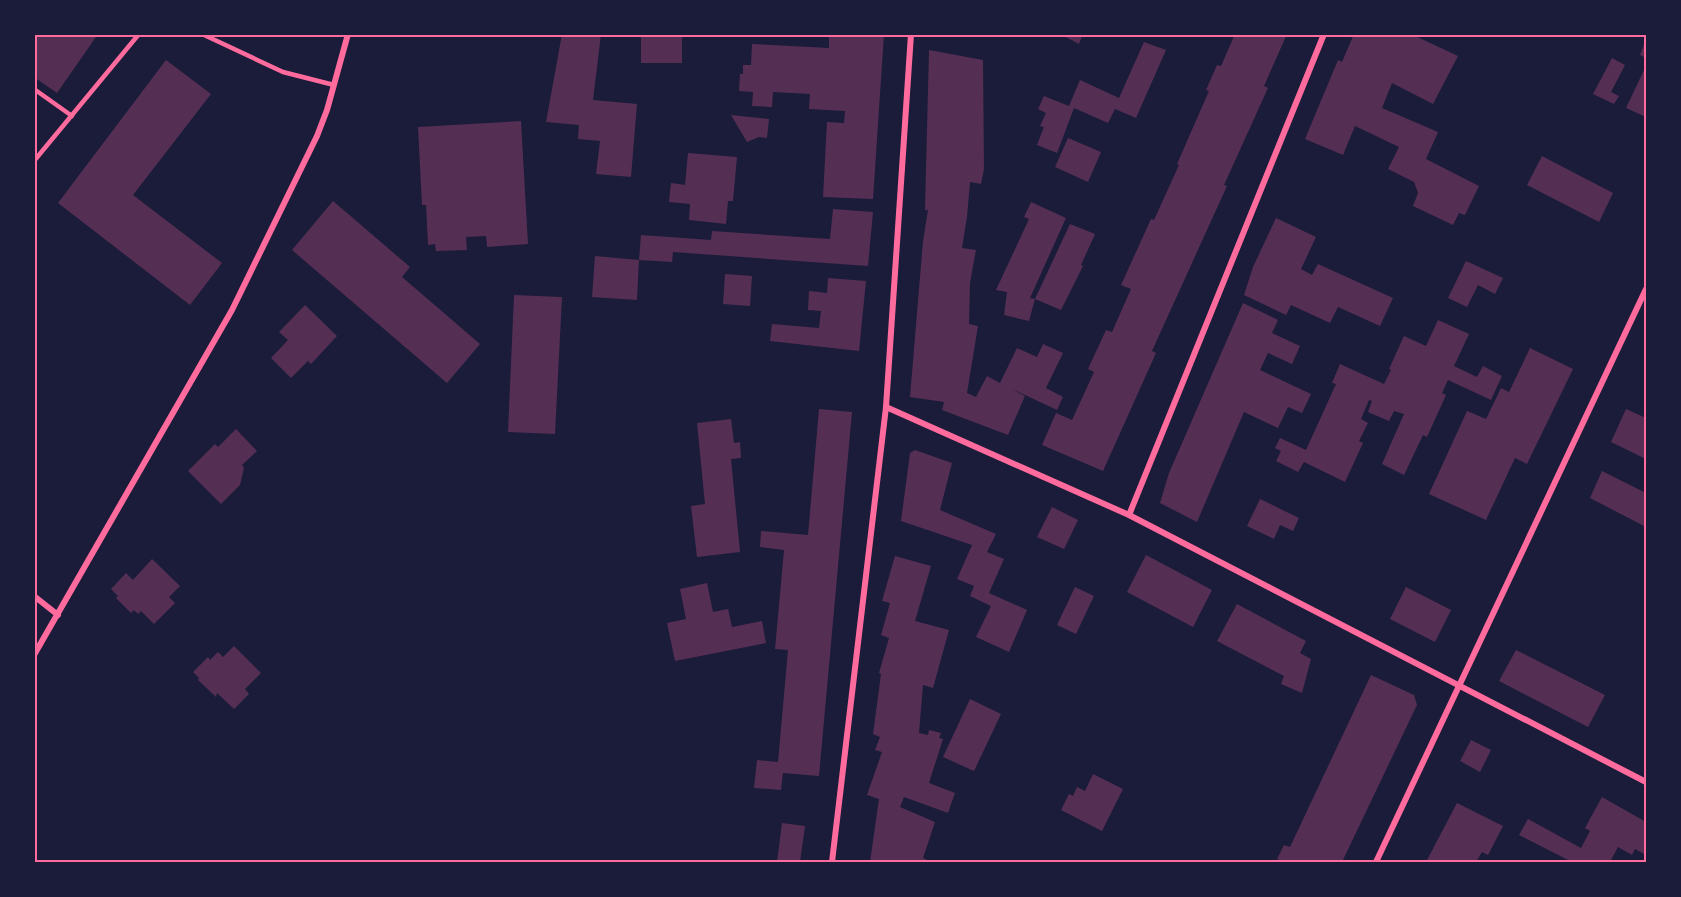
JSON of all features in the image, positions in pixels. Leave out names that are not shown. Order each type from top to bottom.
[{"type":"street","points":[[34,655],[232,310],[317,136],[348,34]]},
{"type":"street","points":[[832,862],[886,407],[911,34]]},
{"type":"street","points":[[1129,516],[1324,34]]},
{"type":"street","points":[[1376,862],[1647,289]]},
{"type":"street","points":[[886,407],[1129,516],[1647,783]]},
{"type":"street","points":[[34,596],[58,615]]},
{"type":"lane","points":[[34,161],[139,34]]},
{"type":"lane","points":[[202,34],[283,72],[334,85]]},
{"type":"lane","points":[[34,89],[72,116]]},
{"type":"building","points":[[34,34],[98,34],[57,93],[34,77]]},
{"type":"building","points":[[562,34],[601,34],[593,100],[637,104],[631,177],[596,174],[600,141],[578,139],[579,125],[546,122]]},
{"type":"building","points":[[641,34],[682,34],[682,63],[641,63]]},
{"type":"building","points":[[829,34],[884,34],[873,199],[823,197],[827,122],[844,123],[845,111],[809,109],[810,94],[773,92],[772,107],[752,106],[753,92],[739,91],[743,65],[751,65],[752,44],[829,48]]},
{"type":"building","points":[[1060,34],[1083,34],[1079,44]]},
{"type":"building","points":[[1235,34],[1287,34],[1264,86],[1268,88],[1224,185],[1227,186],[1152,351],[1156,353],[1103,471],[1042,445],[1056,413],[1072,420],[1094,372],[1088,369],[1106,330],[1112,332],[1131,289],[1121,285],[1179,165],[1177,164],[1209,91],[1206,90],[1217,65],[1221,66]]},
{"type":"building","points":[[1354,34],[1411,34],[1458,56],[1433,104],[1392,83],[1382,108],[1438,132],[1426,159],[1479,186],[1465,215],[1459,213],[1453,225],[1413,206],[1418,193],[1414,182],[1388,169],[1399,147],[1355,126],[1343,155],[1305,139],[1338,60],[1342,62]]},
{"type":"building","points":[[1646,39],[1646,58],[1640,55]]},
{"type":"building","points":[[1144,42],[1166,50],[1136,118],[1115,109],[1108,123],[1074,108],[1057,153],[1037,145],[1044,127],[1040,126],[1046,113],[1038,109],[1044,96],[1069,106],[1080,80],[1119,98]]},
{"type":"building","points":[[929,50],[983,60],[984,169],[981,184],[970,182],[962,248],[976,250],[970,283],[969,324],[978,326],[967,393],[976,397],[987,376],[1000,383],[1017,348],[1037,357],[1043,344],[1063,353],[1046,388],[1063,397],[1057,410],[1012,389],[1025,396],[1008,435],[942,410],[944,402],[910,397],[923,241],[928,210],[925,210]]},
{"type":"building","points":[[1612,58],[1625,65],[1611,92],[1619,96],[1614,104],[1593,94]]},
{"type":"building","points":[[166,60],[211,94],[133,195],[222,263],[190,305],[58,203]]},
{"type":"building","points":[[1644,70],[1646,71],[1646,117],[1626,108]]},
{"type":"building","points":[[731,115],[769,119],[767,138],[759,137],[747,142]]},
{"type":"building","points":[[521,121],[528,244],[487,247],[486,236],[466,237],[467,250],[436,251],[435,244],[428,245],[426,205],[422,205],[418,127]]},
{"type":"building","points":[[1068,138],[1101,152],[1088,182],[1055,167]]},
{"type":"building","points":[[688,153],[737,157],[733,201],[728,201],[726,224],[689,220],[690,204],[669,202],[671,183],[685,185]]},
{"type":"building","points":[[1542,156],[1613,193],[1599,222],[1527,185]]},
{"type":"building","points":[[333,201],[410,267],[402,277],[480,344],[447,383],[292,250]]},
{"type":"building","points":[[1031,202],[1066,218],[1030,298],[1035,299],[1029,321],[1004,315],[1007,292],[996,290],[1029,219],[1024,217]]},
{"type":"building","points":[[833,209],[873,212],[868,266],[673,252],[672,262],[639,260],[641,235],[711,240],[712,231],[830,239]]},
{"type":"building","points":[[1276,218],[1316,237],[1301,269],[1312,275],[1318,264],[1393,298],[1380,326],[1338,307],[1330,323],[1291,305],[1286,315],[1244,295],[1253,267]]},
{"type":"building","points":[[1070,224],[1095,234],[1081,265],[1083,266],[1061,310],[1035,299]]},
{"type":"building","points":[[595,256],[639,260],[637,300],[592,297]]},
{"type":"building","points":[[1466,261],[1503,278],[1495,294],[1478,285],[1467,307],[1448,298]]},
{"type":"building","points":[[725,274],[752,276],[750,306],[723,304]]},
{"type":"building","points":[[828,278],[866,281],[859,351],[770,341],[772,324],[819,328],[821,311],[808,310],[809,291],[827,293]]},
{"type":"building","points":[[514,295],[562,297],[555,434],[508,432]]},
{"type":"building","points":[[1243,303],[1278,320],[1272,333],[1300,346],[1292,364],[1268,353],[1260,370],[1311,394],[1302,413],[1288,407],[1278,428],[1244,412],[1197,522],[1160,503],[1169,473]]},
{"type":"building","points":[[305,305],[337,336],[311,364],[308,361],[291,378],[271,358],[288,340],[279,332]]},
{"type":"building","points":[[1438,320],[1469,334],[1454,366],[1477,377],[1483,366],[1502,376],[1491,400],[1448,380],[1442,393],[1446,395],[1427,437],[1423,435],[1404,475],[1382,464],[1404,414],[1394,411],[1389,421],[1368,412],[1372,401],[1369,400],[1361,419],[1368,423],[1359,441],[1363,443],[1345,482],[1304,462],[1298,472],[1276,461],[1281,451],[1275,448],[1280,438],[1306,450],[1336,384],[1332,383],[1340,364],[1384,384],[1404,336],[1426,346]]},
{"type":"building","points":[[1530,348],[1573,369],[1527,464],[1515,458],[1486,520],[1429,494],[1467,411],[1486,419],[1501,388],[1509,392]]},
{"type":"building","points":[[819,409],[852,412],[819,776],[783,773],[781,790],[754,788],[757,760],[778,762],[788,650],[775,649],[784,550],[760,547],[761,531],[808,535]]},
{"type":"building","points":[[1626,409],[1646,418],[1646,459],[1611,442]]},
{"type":"building","points":[[731,419],[734,443],[740,442],[741,458],[731,459],[740,552],[697,557],[691,506],[705,504],[697,423]]},
{"type":"building","points":[[236,429],[257,451],[242,465],[244,468],[240,485],[221,504],[188,471],[215,444],[218,447]]},
{"type":"building","points":[[915,450],[952,463],[940,510],[996,534],[987,552],[1004,559],[989,593],[1027,610],[1009,652],[976,637],[991,606],[970,596],[974,586],[957,579],[972,545],[901,521],[910,453]]},
{"type":"building","points":[[1602,471],[1646,493],[1646,527],[1590,498]]},
{"type":"building","points":[[1260,499],[1299,518],[1293,531],[1280,525],[1274,539],[1247,526]]},
{"type":"building","points":[[1052,507],[1078,520],[1064,549],[1037,537]]},
{"type":"building","points":[[1146,555],[1212,590],[1193,627],[1127,592]]},
{"type":"building","points":[[895,556],[931,566],[915,621],[949,630],[933,688],[923,685],[919,733],[928,735],[929,730],[941,733],[939,738],[943,739],[929,783],[955,793],[948,813],[904,797],[900,807],[935,822],[923,858],[926,859],[925,862],[870,862],[879,799],[867,795],[882,752],[875,750],[880,737],[873,734],[881,674],[879,673],[889,638],[881,635],[890,603],[882,601]]},
{"type":"building","points":[[152,559],[180,586],[169,597],[175,603],[154,624],[141,611],[138,614],[134,610],[131,613],[116,598],[118,596],[111,589],[126,573],[133,580]]},
{"type":"building","points":[[707,583],[713,612],[728,609],[732,627],[762,621],[766,643],[675,661],[667,623],[686,619],[680,589]]},
{"type":"building","points":[[1075,587],[1094,596],[1076,634],[1057,625]]},
{"type":"building","points":[[1406,587],[1451,610],[1435,642],[1390,619]]},
{"type":"building","points":[[1237,604],[1306,641],[1300,653],[1311,659],[1302,693],[1281,684],[1284,676],[1217,641]]},
{"type":"building","points":[[234,646],[261,673],[245,689],[249,694],[234,709],[217,693],[216,697],[193,672],[208,657],[210,660],[218,652],[223,657]]},
{"type":"building","points":[[1516,650],[1605,695],[1588,727],[1499,681]]},
{"type":"building","points":[[1371,675],[1414,695],[1417,705],[1342,862],[1282,862],[1277,859],[1284,845],[1290,847]]},
{"type":"building","points":[[970,699],[1001,714],[974,771],[943,757]]},
{"type":"building","points":[[1471,740],[1491,750],[1480,772],[1460,761]]},
{"type":"building","points":[[1093,774],[1123,789],[1102,831],[1061,810],[1069,794],[1073,796],[1077,787],[1085,791]]},
{"type":"building","points":[[1602,797],[1646,822],[1646,855],[1635,849],[1632,855],[1618,847],[1610,862],[1572,862],[1519,835],[1528,819],[1581,848],[1590,831],[1585,828]]},
{"type":"building","points":[[1457,803],[1503,826],[1488,855],[1482,852],[1476,862],[1426,862]]},
{"type":"building","points":[[782,823],[805,826],[800,862],[777,862]]}]
